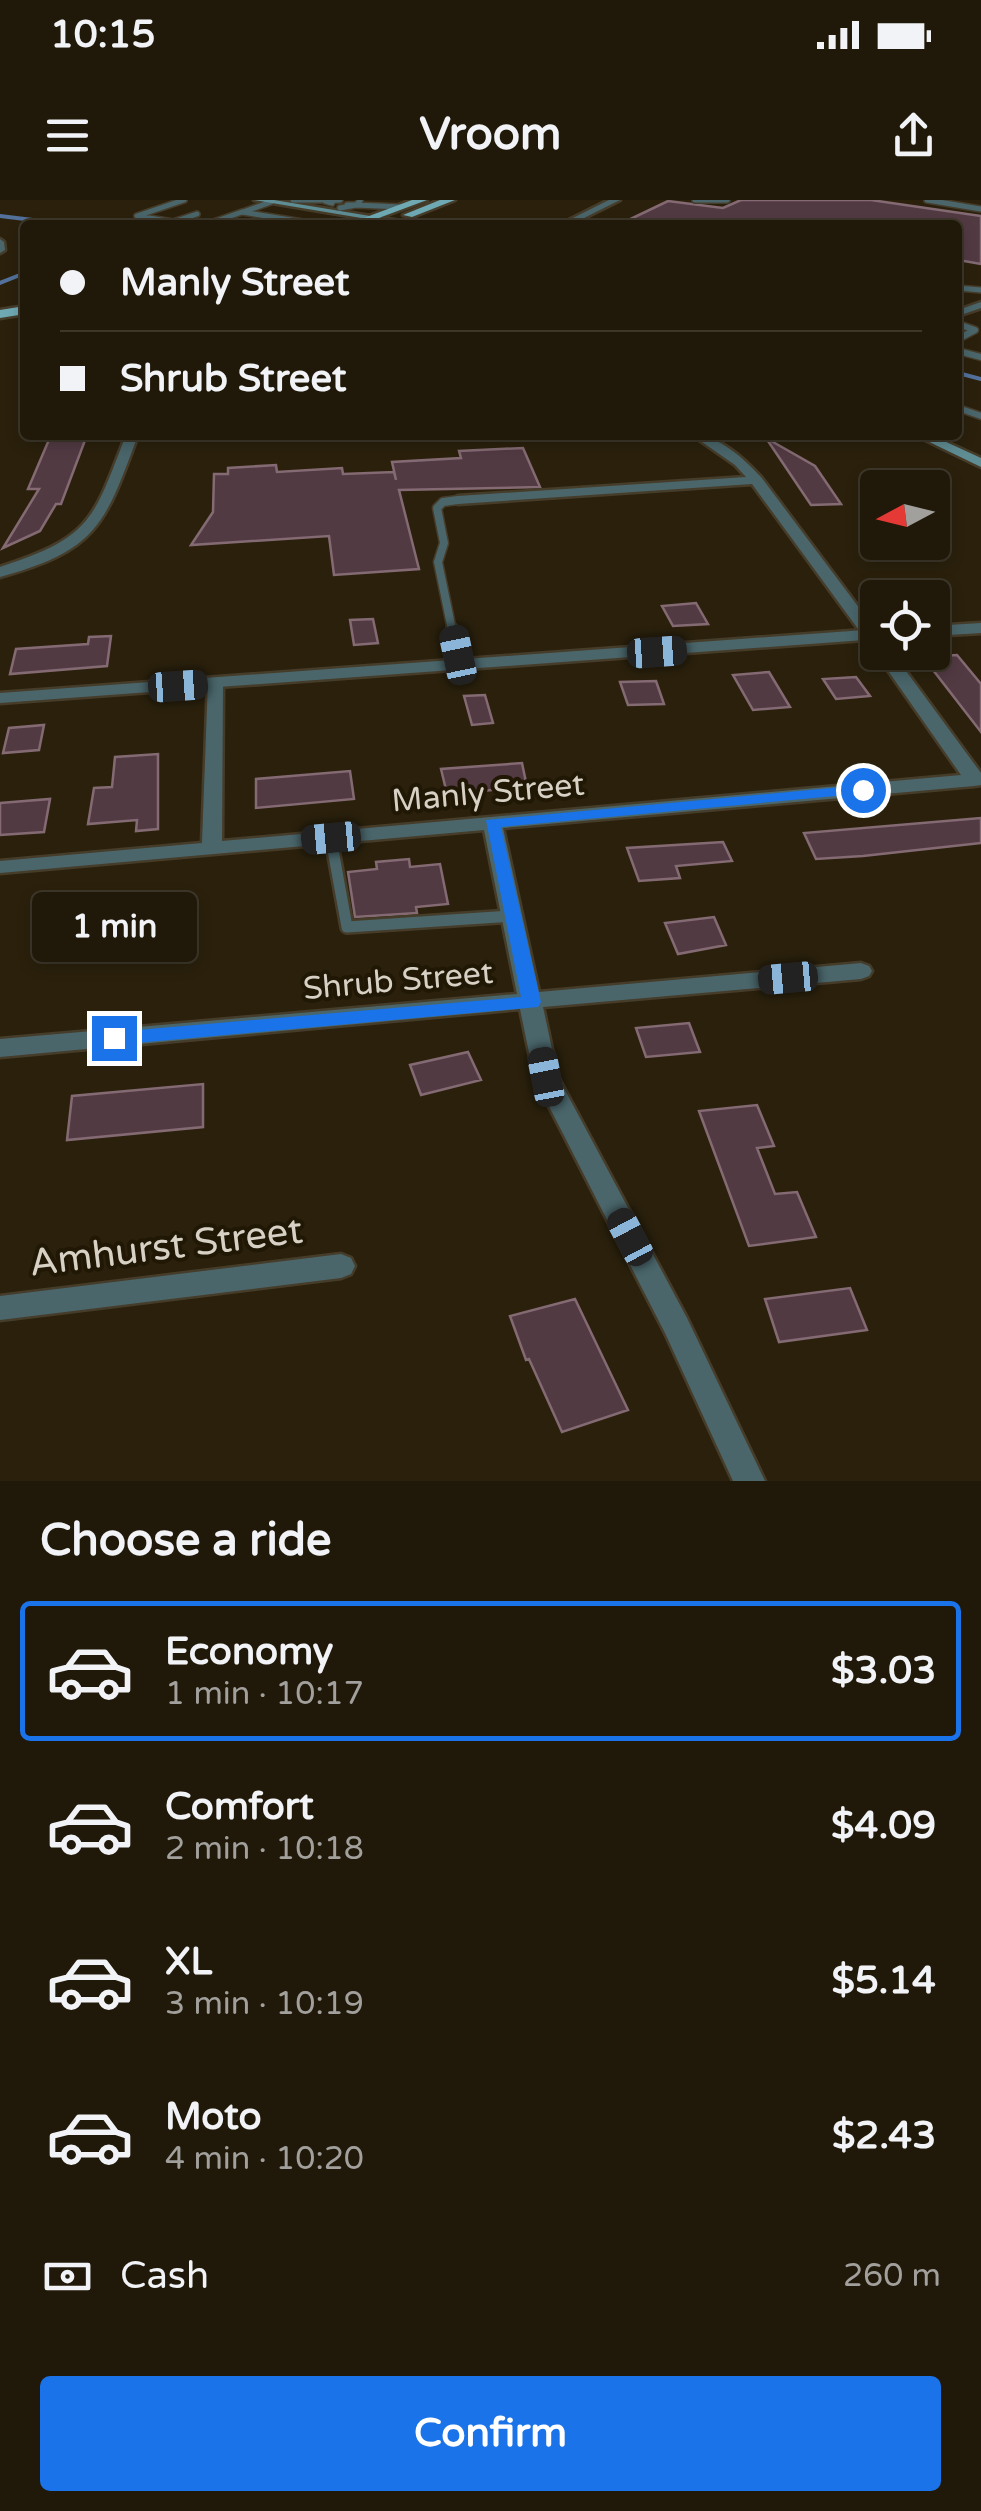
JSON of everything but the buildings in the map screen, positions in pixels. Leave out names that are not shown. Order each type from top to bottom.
[{"type":"main road","points":[[258,200],[293,202],[376,220]]},
{"type":"main road","points":[[382,220],[401,207],[422,200]]},
{"type":"main road","points":[[384,220],[450,200]]},
{"type":"main road","points":[[932,440],[981,463]]},
{"type":"street","points":[[574,220],[616,200]]},
{"type":"street","points":[[0,242],[0,250]]},
{"type":"street","points":[[0,572],[41,556],[90,528],[103,507],[130,440]]},
{"type":"street","points":[[706,440],[740,462],[756,480],[860,618]]},
{"type":"street","points":[[458,500],[756,480]]},
{"type":"street","points":[[950,630],[980,628]]},
{"type":"street","points":[[0,698],[860,639]]},
{"type":"street","points":[[896,670],[978,780]]},
{"type":"street","points":[[212,848],[214,684]]},
{"type":"street","name":"Manly Street","points":[[0,867],[978,780]]},
{"type":"street","points":[[492,823],[546,1077],[677,1327],[750,1481]]},
{"type":"street","name":"Shrub Street","points":[[0,1048],[861,970]]},
{"type":"street","name":"Amhurst Street","points":[[0,1308],[341,1266]]},
{"type":"lane","points":[[161,220],[136,216],[184,200]]},
{"type":"lane","points":[[293,202],[340,200]]},
{"type":"lane","points":[[696,200],[717,204],[727,200]]},
{"type":"lane","points":[[927,200],[981,209]]},
{"type":"lane","points":[[227,220],[271,202]]},
{"type":"lane","points":[[293,202],[312,203]]},
{"type":"lane","points":[[344,207],[357,203],[401,207]]},
{"type":"lane","points":[[221,220],[244,213],[290,220]]},
{"type":"lane","points":[[179,220],[197,214]]},
{"type":"lane","points":[[962,338],[978,329]]},
{"type":"lane","points":[[967,336],[981,342]]},
{"type":"lane","points":[[458,500],[443,502],[437,508],[444,542],[438,562],[460,666]]},
{"type":"lane","points":[[331,838],[347,927],[512,916]]},
{"type":"waterway","points":[[0,216],[33,220]]},
{"type":"waterway","points":[[0,283],[20,275]]},
{"type":"waterway","points":[[962,374],[981,379]]},
{"type":"route","points":[[114,1038],[531,1002],[492,823],[863,790]]}]
